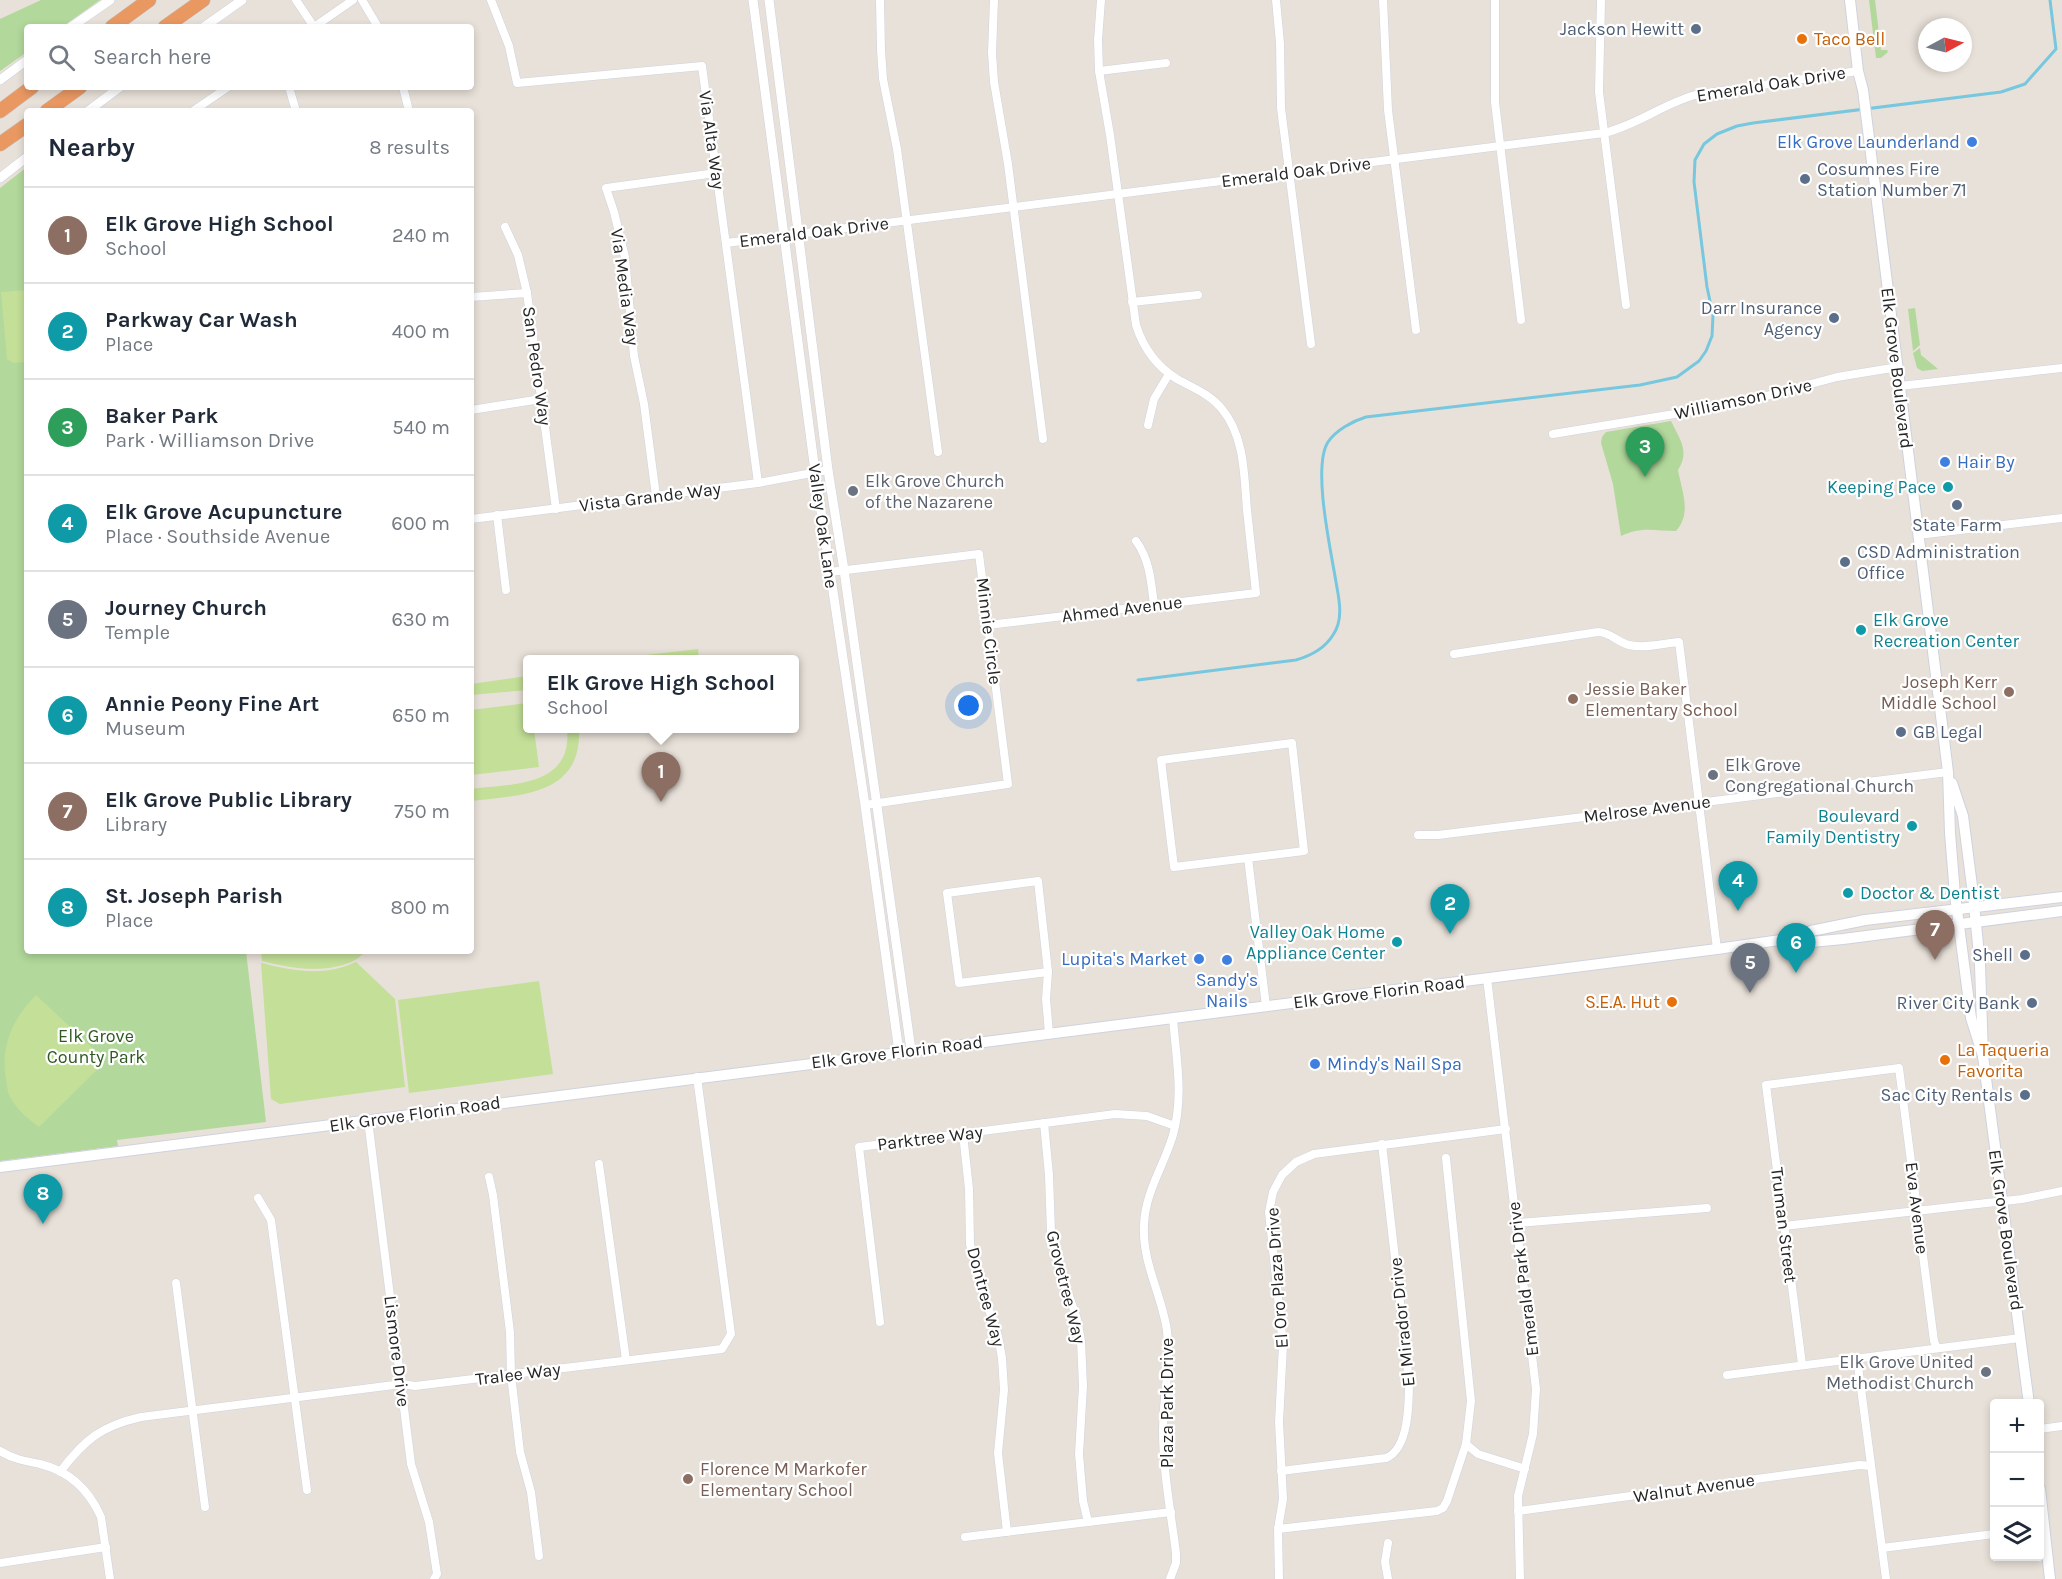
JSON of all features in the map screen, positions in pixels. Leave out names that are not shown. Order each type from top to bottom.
[{"type":"highway","points":[[116,24],[149,0]]},
{"type":"highway","points":[[169,24],[202,0]]},
{"type":"highway","points":[[0,111],[28,90]]},
{"type":"highway","points":[[50,108],[76,90]]},
{"type":"highway","points":[[0,144],[24,127]]},
{"type":"main road","name":"Elk Grove Boulevard","points":[[1850,0],[1948,772],[1950,833],[1957,909],[1971,1018],[1983,1056]]},
{"type":"main road","name":"Elk Grove Boulevard","points":[[1948,772],[1963,816],[1975,907],[1985,1075],[2028,1399]]},
{"type":"main road","name":"Elk Grove Florin Road","points":[[0,1167],[1717,949],[1794,938],[1811,931],[1865,920],[2062,897]]},
{"type":"main road","name":"Elk Grove Florin Road","points":[[1794,938],[1811,942],[1843,939],[2062,910]]},
{"type":"main road","points":[[2044,1541],[2050,1579]]},
{"type":"street","points":[[75,24],[110,0]]},
{"type":"street","points":[[208,24],[242,0]]},
{"type":"street","points":[[296,0],[312,24]]},
{"type":"street","points":[[318,24],[353,0]]},
{"type":"street","points":[[362,0],[376,24]]},
{"type":"street","name":"Via Alta Way","points":[[491,0],[509,46],[517,83],[702,66],[758,483]]},
{"type":"street","name":"Valley Oak Lane","points":[[753,0],[815,471],[900,1052]]},
{"type":"street","name":"Valley Oak Lane","points":[[769,0],[828,470],[911,1050]]},
{"type":"street","points":[[880,0],[880,50],[883,79],[897,149],[938,452]]},
{"type":"street","points":[[994,0],[992,53],[994,82],[1013,207],[1043,439]]},
{"type":"street","points":[[1101,0],[1098,40],[1099,71],[1136,325],[1144,345],[1156,362],[1169,374],[1154,399],[1148,425]]},
{"type":"street","points":[[1276,0],[1280,43],[1281,108],[1311,344]]},
{"type":"street","points":[[1383,0],[1386,25],[1386,95],[1416,330]]},
{"type":"street","points":[[1495,0],[1493,80],[1521,320]]},
{"type":"street","points":[[1601,0],[1599,82],[1626,305]]},
{"type":"street","points":[[0,80],[24,62]]},
{"type":"street","points":[[1099,71],[1166,63]]},
{"type":"street","name":"Emerald Oak Drive","points":[[726,243],[1605,133],[1635,123],[1674,102],[1695,95],[1858,70]]},
{"type":"street","points":[[92,108],[116,90]]},
{"type":"street","points":[[197,108],[224,90]]},
{"type":"street","points":[[290,90],[295,108]]},
{"type":"street","points":[[404,90],[408,108]]},
{"type":"street","points":[[0,178],[24,159]]},
{"type":"street","name":"Via Media Way","points":[[656,496],[644,404],[634,356],[625,257],[606,188],[716,173]]},
{"type":"street","name":"San Pedro Way","points":[[505,227],[518,255],[527,293],[556,509]]},
{"type":"street","points":[[474,297],[527,293]]},
{"type":"street","points":[[1132,302],[1198,295]]},
{"type":"street","name":"Williamson Drive","points":[[1553,434],[1741,403],[1837,377],[1898,367]]},
{"type":"street","points":[[1900,386],[2062,368]]},
{"type":"street","name":"Ahmed Avenue","points":[[988,626],[1256,593],[1241,454],[1236,434],[1214,400],[1197,388],[1169,374]]},
{"type":"street","points":[[474,410],[541,399]]},
{"type":"street","name":"Vista Grande Way","points":[[474,519],[758,483],[828,470]]},
{"type":"street","points":[[497,515],[506,590]]},
{"type":"street","points":[[1918,535],[2062,518]]},
{"type":"street","points":[[1136,541],[1149,568],[1155,605]]},
{"type":"street","name":"Minnie Circle","points":[[830,572],[979,554],[1008,784],[865,805]]},
{"type":"street","points":[[1454,654],[1598,632],[1604,632],[1612,635],[1615,640],[1637,646],[1679,642],[1717,949]]},
{"type":"street","points":[[1292,743],[1304,851],[1248,858],[1174,867],[1161,759],[1292,743]]},
{"type":"street","name":"Melrose Avenue","points":[[1418,835],[1438,835],[1948,772]]},
{"type":"street","points":[[1248,858],[1266,1006]]},
{"type":"street","points":[[1048,972],[959,982],[947,893],[1038,881],[1048,972],[1046,999],[1049,1033]]},
{"type":"street","name":"Emerald Park Drive","points":[[1487,978],[1536,1389],[1533,1434],[1519,1486],[1520,1579]]},
{"type":"street","name":"Plaza Park Drive","points":[[1170,1579],[1176,1563],[1163,1429],[1168,1374],[1167,1330],[1146,1255],[1144,1227],[1150,1191],[1166,1155],[1175,1126],[1180,1077],[1173,1018]]},
{"type":"street","name":"Eva Avenue","points":[[1766,1085],[1899,1068],[1934,1341],[1937,1348]]},
{"type":"street","name":"Tralee Way","points":[[60,1472],[76,1450],[90,1438],[105,1428],[141,1417],[402,1384],[415,1386],[722,1348],[731,1334],[697,1077]]},
{"type":"street","name":"Truman Street","points":[[1766,1085],[1802,1364]]},
{"type":"street","name":"Parktree Way","points":[[880,1322],[859,1147],[1126,1114],[1156,1118],[1175,1126]]},
{"type":"street","name":"Lismore Drive","points":[[368,1120],[412,1473],[429,1522],[437,1574],[434,1579]]},
{"type":"street","name":"Grovetree Way","points":[[1044,1123],[1051,1233],[1055,1255],[1077,1319],[1081,1341],[1083,1386],[1079,1454],[1083,1501],[1088,1522]]},
{"type":"street","name":"El Oro Plaza Drive","points":[[1279,1579],[1278,1529],[1283,1499],[1279,1422],[1283,1345],[1269,1212],[1273,1192],[1282,1175],[1305,1157],[1324,1152],[1506,1129]]},
{"type":"street","name":"Dontree Way","points":[[963,1134],[969,1189],[970,1244],[980,1284],[998,1336],[1002,1358],[1004,1390],[999,1454],[1006,1532]]},
{"type":"street","name":"El Mirador Drive","points":[[1281,1471],[1386,1458],[1396,1452],[1402,1440],[1409,1405],[1409,1381],[1382,1144]]},
{"type":"street","points":[[1278,1529],[1437,1511],[1443,1508],[1447,1501],[1466,1444],[1471,1401],[1446,1158]]},
{"type":"street","points":[[599,1164],[626,1360]]},
{"type":"street","points":[[489,1177],[510,1332],[511,1375],[520,1452],[531,1492],[539,1556]]},
{"type":"street","points":[[1784,1226],[2001,1202],[2062,1191]]},
{"type":"street","points":[[258,1198],[270,1220],[307,1490]]},
{"type":"street","points":[[1517,1224],[1707,1208]]},
{"type":"street","points":[[176,1283],[205,1507]]},
{"type":"street","points":[[1727,1375],[2020,1338]]},
{"type":"street","points":[[1857,1358],[1886,1579]]},
{"type":"street","points":[[2044,1428],[2062,1426]]},
{"type":"street","points":[[1466,1444],[1478,1454],[1525,1469]]},
{"type":"street","points":[[0,1451],[12,1458],[60,1472],[80,1485],[101,1517],[110,1579]]},
{"type":"street","name":"Walnut Avenue","points":[[1518,1511],[1871,1466]]},
{"type":"street","points":[[965,1537],[1171,1512]]},
{"type":"street","points":[[1882,1548],[1990,1535]]},
{"type":"street","points":[[1388,1543],[1385,1562],[1388,1579]]},
{"type":"street","points":[[0,1563],[106,1548]]},
{"type":"green space","points":[[41,0],[100,0],[66,24],[24,24],[24,54],[0,71],[0,19]]},
{"type":"green space","points":[[1869,0],[1875,0],[1881,50],[1888,52],[1881,58],[1876,58]]},
{"type":"green space","name":"Elk Grove County Park","points":[[24,169],[24,954],[246,954],[266,1122],[117,1140],[118,1146],[0,1161],[0,188]]},
{"type":"green space","points":[[24,290],[24,362],[13,363],[7,359],[1,292]]},
{"type":"green space","points":[[1915,308],[1920,345],[1913,351],[1908,309]]},
{"type":"green space","points":[[1920,348],[1921,355],[1938,369],[1922,371],[1917,368],[1913,353]]},
{"type":"green space","points":[[1671,421],[1683,451],[1682,463],[1678,470],[1685,510],[1681,524],[1676,531],[1642,530],[1621,536],[1613,484],[1601,443],[1602,437],[1606,432]]},
{"type":"green space","points":[[698,649],[699,655],[646,655]]},
{"type":"green space","points":[[523,677],[523,690],[474,695],[474,684]]},
{"type":"green space","points":[[523,704],[523,733],[535,733],[539,767],[474,775],[474,710]]},
{"type":"green space","points":[[567,733],[579,733],[577,751],[570,768],[559,780],[527,793],[474,801],[474,789],[521,783],[550,772],[560,762],[566,748]]},
{"type":"green space","points":[[261,954],[363,954],[340,966],[318,969],[295,968],[262,961]]},
{"type":"green space","points":[[356,962],[395,999],[405,1087],[280,1104],[271,1099],[261,963],[297,970],[321,971],[344,967]]},
{"type":"green space","points":[[539,981],[553,1074],[409,1093],[398,1000]]},
{"type":"green space","points":[[36,995],[97,1052],[99,1068],[39,1127],[23,1114],[10,1097],[5,1067],[10,1033],[21,1013]]},
{"type":"waterway","points":[[1138,680],[1296,660],[1317,651],[1330,640],[1339,622],[1340,609],[1324,510],[1322,470],[1328,442],[1350,424],[1366,417],[1640,385],[1677,377],[1699,361],[1712,336],[1713,315],[1707,287],[1694,182],[1695,160],[1704,144],[1717,134],[1737,126],[1753,123],[2001,92],[2025,84],[2056,49],[2050,0]]},
{"type":"place","name":"Jackson Hewitt","points":[[1696,29]]},
{"type":"place","name":"Taco Bell","points":[[1802,39]]},
{"type":"place","name":"Elk Grove Launderland","points":[[1972,142]]},
{"type":"place","name":"Cosumnes Fire Station Number 71","points":[[1805,179]]},
{"type":"place","name":"Darr Insurance Agency","points":[[1834,318]]},
{"type":"place","name":"Hair By","points":[[1945,462]]},
{"type":"place","name":"Baker Park","points":[[1645,477]]},
{"type":"place","name":"Keeping Pace","points":[[1948,487]]},
{"type":"place","name":"Elk Grove Church of the Nazarene","points":[[853,491]]},
{"type":"place","name":"State Farm","points":[[1957,505]]},
{"type":"place","name":"CSD Administration Office","points":[[1845,562]]},
{"type":"place","name":"Elk Grove Recreation Center","points":[[1861,630]]},
{"type":"place","name":"Joseph Kerr Middle School","points":[[2009,692]]},
{"type":"place","name":"Jessie Baker Elementary School","points":[[1573,699]]},
{"type":"place","name":"GB Legal","points":[[1901,732]]},
{"type":"place","name":"Elk Grove Congregational Church","points":[[1713,775]]},
{"type":"place","name":"Elk Grove High School","points":[[661,802]]},
{"type":"place","name":"Boulevard Family Dentistry","points":[[1912,826]]},
{"type":"place","name":"Doctor & Dentist","points":[[1848,893]]},
{"type":"place","name":"Elk Grove Acupuncture","points":[[1738,911]]},
{"type":"place","name":"Parkway Car Wash","points":[[1450,934]]},
{"type":"place","name":"Valley Oak Home Appliance Center","points":[[1397,942]]},
{"type":"place","name":"Shell","points":[[2025,955]]},
{"type":"place","name":"Lupita's Market","points":[[1199,959]]},
{"type":"place","name":"Sandy's Nails","points":[[1227,960]]},
{"type":"place","name":"Elk Grove Public Library","points":[[1935,960]]},
{"type":"place","name":"Annie Peony Fine Art","points":[[1796,973]]},
{"type":"place","name":"Journey Church","points":[[1750,993]]},
{"type":"place","name":"S.E.A. Hut","points":[[1672,1002]]},
{"type":"place","name":"River City Bank","points":[[2032,1003]]},
{"type":"place","name":"La Taqueria Favorita","points":[[1945,1060]]},
{"type":"place","name":"Mindy's Nail Spa","points":[[1315,1064]]},
{"type":"place","name":"Sac City Rentals","points":[[2025,1095]]},
{"type":"place","name":"St. Joseph Parish","points":[[43,1224]]},
{"type":"place","name":"Elk Grove United Methodist Church","points":[[1986,1372]]},
{"type":"place","name":"Florence M Markofer Elementary School","points":[[688,1479]]}]
